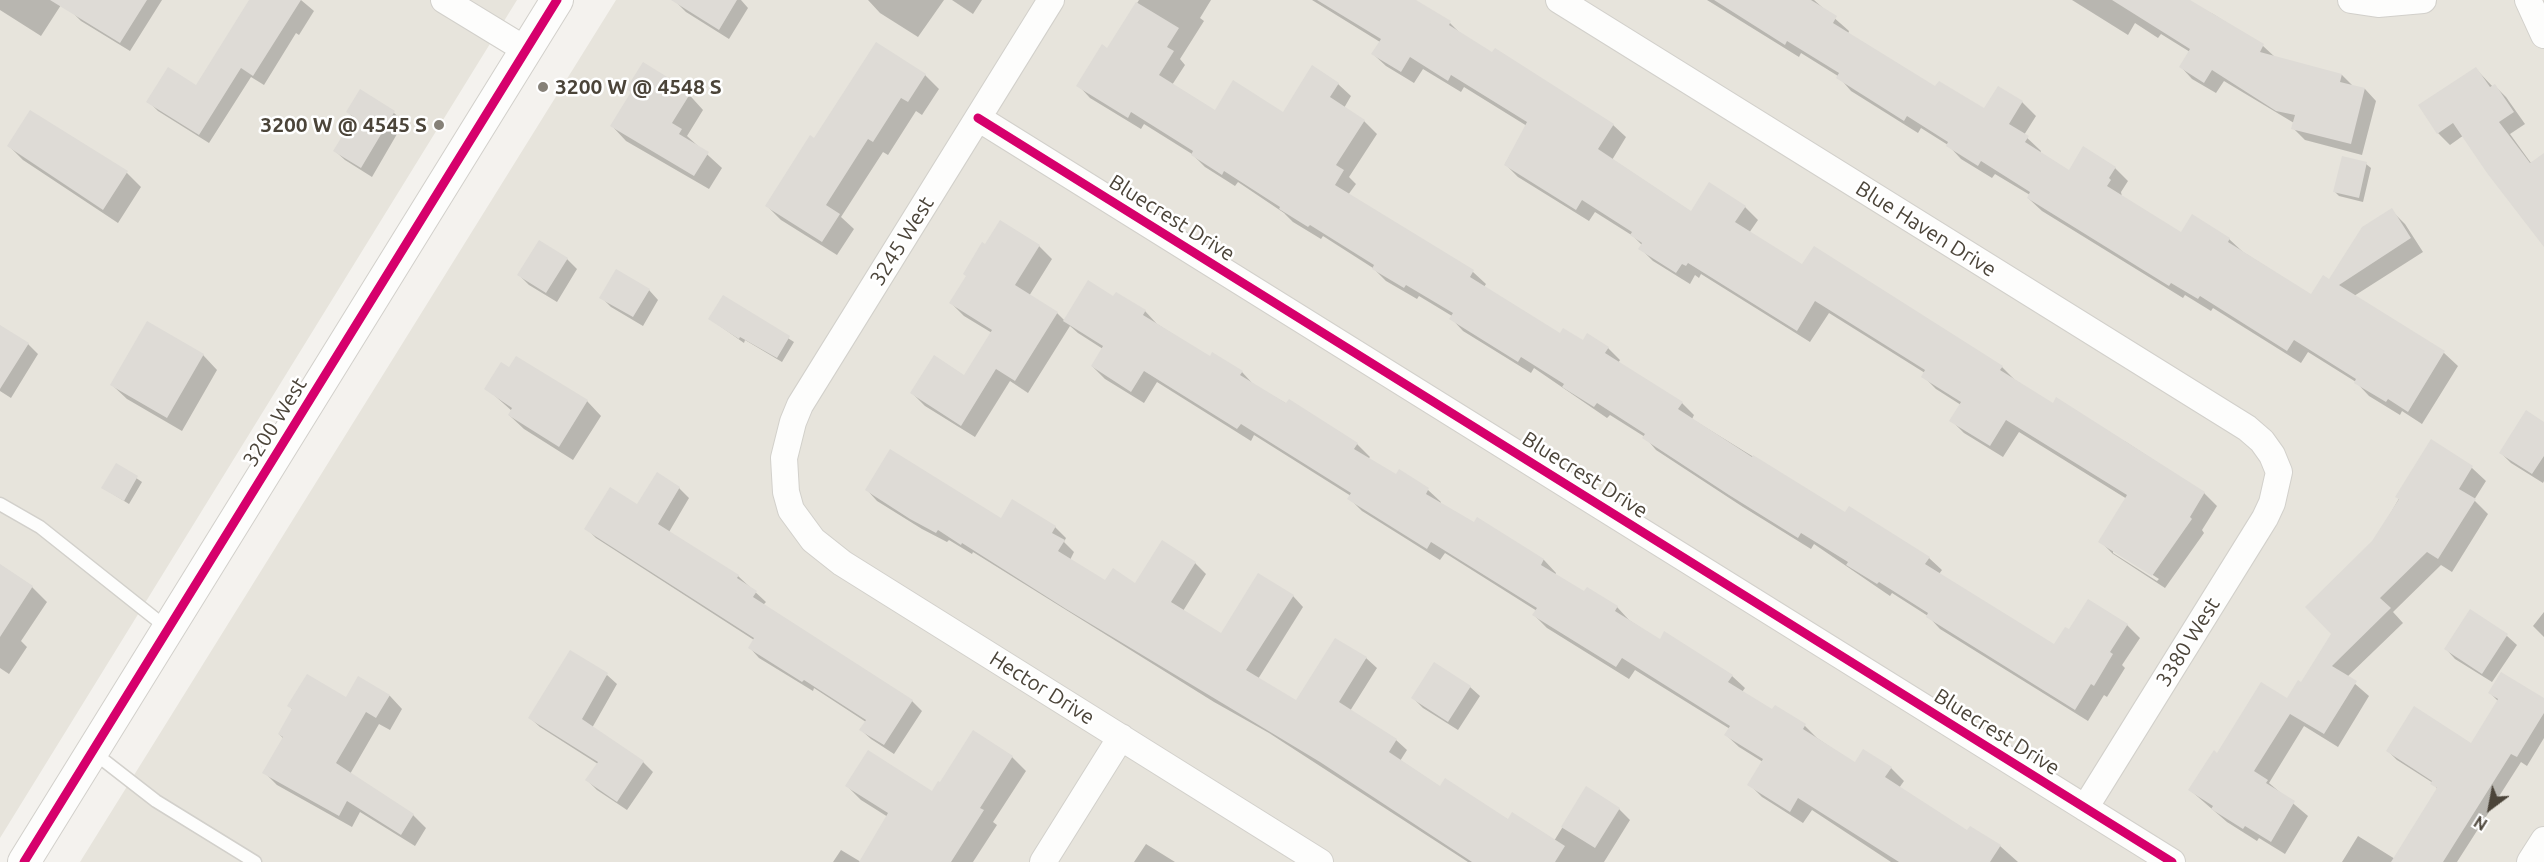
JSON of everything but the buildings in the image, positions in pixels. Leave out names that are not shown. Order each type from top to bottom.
[{"type":"street","points":[[444,0],[526,50]]},
{"type":"street","name":"3200 West","points":[[24,862],[557,0]]},
{"type":"street","name":"3245 West","points":[[786,492],[784,458],[800,405],[1051,0]]},
{"type":"street","name":"Blue Haven Drive","points":[[1559,0],[2247,428],[2262,441],[2272,455],[2279,472]]},
{"type":"street","points":[[2351,0],[2378,4],[2423,0]]},
{"type":"street","points":[[2528,0],[2544,35]]},
{"type":"street","name":"Bluecrest Drive","points":[[978,118],[2172,862]]},
{"type":"street","name":"3380 West","points":[[2085,808],[2265,518],[2274,496],[2279,472]]},
{"type":"street","name":"Hector Drive","points":[[786,492],[791,510],[801,526],[826,552],[1320,862]]},
{"type":"street","points":[[1043,862],[1121,737]]},
{"type":"street","points":[[2530,862],[2544,840]]},
{"type":"lane","points":[[0,504],[40,528],[168,629]]},
{"type":"lane","points":[[92,752],[156,801],[255,862]]},
{"type":"shaded area","points":[[0,0],[517,0],[0,838]]},
{"type":"shaded area","points":[[616,0],[2544,0],[2544,862],[80,862]]},
{"type":"cycle path","points":[[24,862],[557,0]]},
{"type":"cycle path","points":[[978,118],[2172,862]]},
{"type":"place","name":"3200 W @ 4548 S","points":[[543,87]]},
{"type":"place","name":"3200 W @ 4545 S","points":[[439,125]]}]
